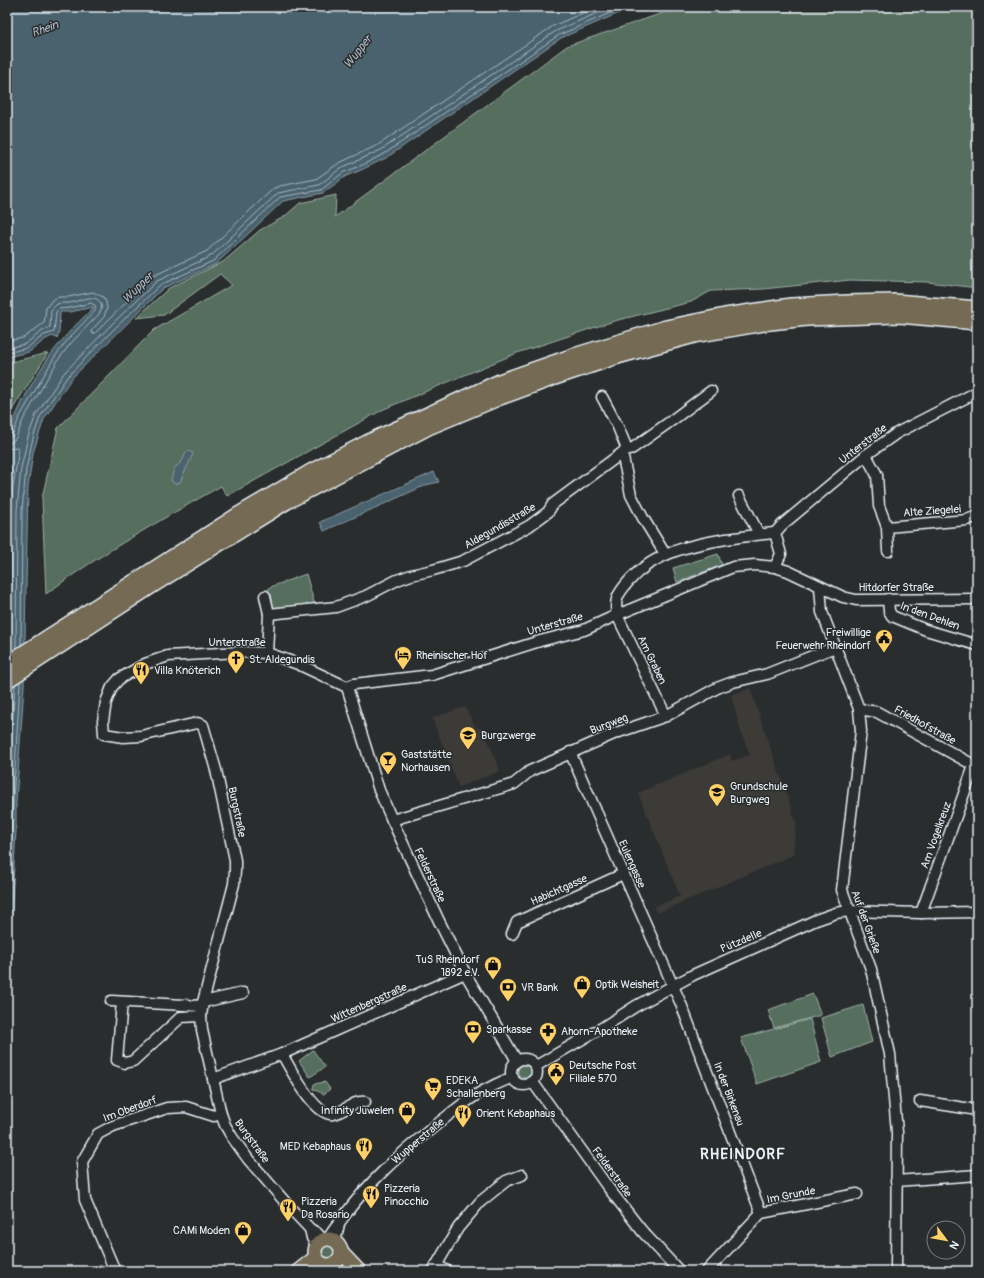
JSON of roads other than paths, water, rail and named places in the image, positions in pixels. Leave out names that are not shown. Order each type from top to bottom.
[{"type":"highway","points":[[7,664],[237,516],[311,472],[378,437],[495,384],[574,356],[666,328],[725,316],[791,306],[895,302],[977,309]]},
{"type":"highway","points":[[7,680],[154,584],[287,501],[428,428],[500,397],[622,355],[694,335],[770,322],[814,318],[899,315],[977,322]]},
{"type":"main road","points":[[327,1250],[348,1258],[356,1269]]},
{"type":"main road","name":"Wupperstraße","points":[[298,1271],[327,1250]]},
{"type":"main road","name":"Wupperstraße","points":[[310,1271],[327,1250]]},
{"type":"street","name":"Aldegundisstraße","points":[[269,614],[336,607],[366,596],[397,580],[464,561],[529,526],[548,512],[553,504],[625,451],[633,448],[711,391]]},
{"type":"street","name":"Unterstraße","points":[[775,533],[782,525],[866,455],[897,433],[977,392]]},
{"type":"street","points":[[602,397],[618,427],[625,451],[631,495],[665,554]]},
{"type":"street","points":[[866,455],[877,475],[879,506],[888,527],[888,551]]},
{"type":"street","points":[[739,496],[759,534]]},
{"type":"street","name":"Alte Ziegelei","points":[[888,527],[967,520],[977,516]]},
{"type":"street","points":[[617,614],[615,604],[619,592],[636,572],[665,554],[690,546],[759,534],[775,533],[781,554],[774,567]]},
{"type":"street","name":"Unterstraße","points":[[104,734],[103,721],[106,702],[112,687],[119,679],[145,664],[168,656],[239,652],[267,653],[298,664],[347,687],[354,684],[432,674],[540,641],[584,630],[617,614],[732,567],[755,565],[774,567]]},
{"type":"street","name":"Hitdorfer Straße","points":[[774,567],[788,571],[843,597],[856,600],[977,599]]},
{"type":"street","name":"Auf der Grieße","points":[[820,587],[822,612],[859,709],[861,730],[842,890],[871,969],[890,1054],[897,1132],[896,1271]]},
{"type":"street","points":[[265,596],[269,614],[267,653]]},
{"type":"street","name":"In den Dehlen","points":[[888,599],[889,611],[892,616],[926,630],[977,645]]},
{"type":"street","name":"Am Graben","points":[[617,614],[666,716]]},
{"type":"street","name":"Burgweg","points":[[392,820],[514,784],[530,770],[616,733],[666,716],[717,688],[733,682],[767,674],[835,647]]},
{"type":"street","name":"Felderstraße","points":[[347,687],[379,790],[392,820],[465,973],[517,1061]]},
{"type":"street","name":"Friedhofstraße","points":[[859,709],[877,712],[975,767]]},
{"type":"street","name":"Burgstraße","points":[[104,734],[123,737],[141,736],[197,723],[203,725],[216,770],[235,860],[234,884],[201,1016],[202,1030],[221,1114],[232,1137],[248,1159],[310,1230],[317,1233],[327,1250]]},
{"type":"street","name":"Eulengasse","points":[[570,752],[673,985]]},
{"type":"street","name":"Am Vogelkreuz","points":[[921,913],[975,767]]},
{"type":"street","name":"Habichtgasse","points":[[512,934],[517,922],[623,874]]},
{"type":"street","name":"Pützdelle","points":[[536,1066],[673,985],[816,920],[836,913],[849,911],[921,913],[977,912]]},
{"type":"street","name":"Wittenbergstraße","points":[[213,1079],[282,1054],[465,973]]},
{"type":"street","name":"In der Birkenau","points":[[673,985],[761,1213]]},
{"type":"street","points":[[111,1001],[203,1004],[243,993]]},
{"type":"street","points":[[122,1002],[117,1060],[125,1063],[133,1061],[181,1017],[201,1016]]},
{"type":"street","points":[[282,1054],[304,1092],[320,1110],[326,1114],[334,1114],[360,1101],[365,1102]]},
{"type":"street","points":[[526,1059],[532,1061],[536,1066],[537,1074],[532,1081],[527,1084],[521,1084],[513,1077],[513,1067],[517,1061],[526,1059]]},
{"type":"street","name":"Wupperstraße","points":[[327,1250],[331,1232],[339,1224],[367,1187],[390,1164],[404,1151],[475,1096],[490,1087],[513,1077]]},
{"type":"street","name":"Felderstraße","points":[[532,1081],[642,1231],[679,1271]]},
{"type":"street","points":[[920,1101],[977,1110]]},
{"type":"street","name":"Im Oberdorf","points":[[115,1271],[85,1200],[82,1162],[98,1134],[113,1126],[168,1108],[186,1107],[214,1116],[221,1114]]},
{"type":"street","points":[[447,1271],[434,1268],[458,1228],[480,1202],[506,1181],[522,1175]]},
{"type":"street","points":[[896,1181],[977,1175]]},
{"type":"street","name":"Im Grunde","points":[[707,1271],[761,1213],[857,1194]]},
{"type":"water","points":[[7,7],[633,7],[561,38],[386,158],[346,176],[323,193],[283,201],[216,264],[163,288],[71,379],[44,419],[33,453],[28,487],[24,686],[16,802],[16,831],[7,986],[7,439],[17,412],[38,373],[64,338],[94,307],[70,312],[60,312],[59,333],[57,338],[52,336],[29,352],[7,357]]},
{"type":"water","points":[[188,451],[193,453],[192,456],[180,482],[176,484],[171,481],[174,469],[183,460],[186,452]]},
{"type":"water","points":[[434,472],[439,482],[426,485],[324,531],[320,522]]},
{"type":"place","name":"Freiwillige Feuerwehr Rheindorf","points":[[884,653]]},
{"type":"place","name":"Rheinischer Hof","points":[[403,670]]},
{"type":"place","name":"St. Aldegundis","points":[[236,674]]},
{"type":"place","name":"Villa Knöterich","points":[[141,685]]},
{"type":"place","name":"Burgzwerge","points":[[468,750]]},
{"type":"place","name":"Gaststätte Norhausen","points":[[388,775]]},
{"type":"place","name":"Grundschule Burgweg","points":[[717,807]]},
{"type":"place","name":"TuS Rheindorf 1892 e.V.","points":[[493,980]]},
{"type":"place","name":"Optik Weisheit","points":[[582,999]]},
{"type":"place","name":"VR Bank","points":[[508,1002]]},
{"type":"place","name":"Sparkasse","points":[[473,1044]]},
{"type":"place","name":"Ahorn-Apotheke","points":[[548,1046]]},
{"type":"place","name":"Deutsche Post Filiale 570","points":[[556,1086]]},
{"type":"place","name":"EDEKA Schallenberg","points":[[433,1101]]},
{"type":"place","name":"Infinity Juwelen","points":[[407,1125]]},
{"type":"place","name":"Orient Kebaphaus","points":[[463,1128]]},
{"type":"place","name":"MED Kebaphaus","points":[[364,1161]]},
{"type":"place","name":"Pizzeria Pinocchio","points":[[371,1209]]},
{"type":"place","name":"Pizzeria Da Rosario","points":[[288,1222]]},
{"type":"place","name":"CAMi Moden","points":[[243,1245]]},
{"type":"district","name":"RHEINDORF","points":[[743,1154]]},
{"type":"water label","name":"Rhein","points":[[45,29]]},
{"type":"water label","name":"Wupper","points":[[358,52]]},
{"type":"water label","name":"Wupper","points":[[138,288]]}]
